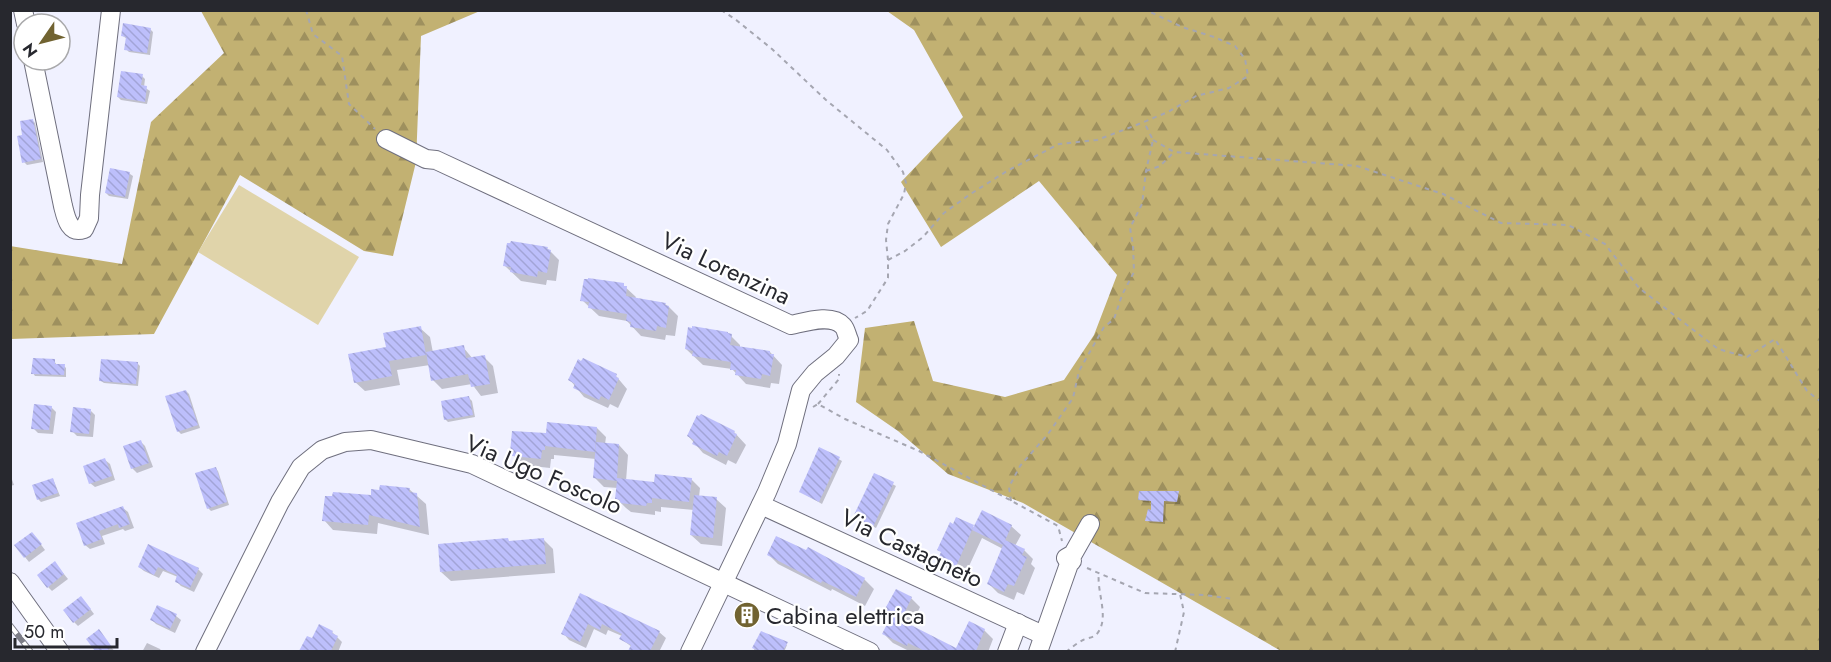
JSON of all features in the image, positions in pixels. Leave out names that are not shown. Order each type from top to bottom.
[{"type":"street","points":[[35,72],[67,221],[72,228],[79,231],[84,229],[89,218],[94,149],[111,10]]},
{"type":"street","name":"Via Lorenzina","points":[[386,139],[426,159],[436,160],[790,325],[833,320],[843,326]]},
{"type":"street","points":[[690,651],[761,505],[787,444],[801,390],[849,340],[843,326]]},
{"type":"street","name":"Via Ugo Foscolo","points":[[205,651],[280,502],[301,467],[322,450],[345,442],[370,440],[472,464],[870,651]]},
{"type":"street","name":"Via Castagneto","points":[[761,505],[1018,623],[1040,643]]},
{"type":"street","points":[[1040,643],[1069,560],[1090,524]]},
{"type":"street","points":[[10,582],[60,651]]},
{"type":"street","points":[[1007,651],[1018,623]]},
{"type":"path","points":[[306,10],[313,34],[342,56],[350,104],[386,139]]},
{"type":"path","points":[[721,10],[754,34],[826,100],[887,150],[903,172],[906,183],[904,194],[888,224],[886,240],[888,278],[867,310],[843,326]]},
{"type":"path","points":[[888,260],[905,251],[923,237],[944,213],[1007,171],[1059,144],[1097,140],[1168,112],[1196,96],[1229,88],[1248,76],[1245,59],[1235,46],[1182,27],[1146,10]]},
{"type":"path","points":[[1144,122],[1153,140],[1174,152],[1357,166],[1443,194],[1501,223],[1568,225],[1605,244],[1639,288],[1718,349],[1747,357],[1775,339],[1807,391],[1821,401]]},
{"type":"path","points":[[1011,501],[1009,487],[1020,466],[1048,434],[1073,398],[1079,371],[1104,327],[1114,319],[1122,295],[1134,272],[1130,228],[1142,204],[1153,140]]},
{"type":"path","points":[[1146,171],[1160,166],[1174,152]]},
{"type":"path","points":[[813,406],[818,404],[845,419],[919,451],[1058,526],[1069,560],[1145,593],[1234,599]]},
{"type":"path","points":[[1066,651],[1082,640],[1094,637],[1101,627],[1102,602],[1098,584],[1099,573]]},
{"type":"path","points":[[1175,651],[1184,612],[1180,594]]},
{"type":"green space","points":[[201,11],[480,11],[421,36],[416,162],[393,256],[364,251],[240,175],[154,334],[11,339],[10,246],[122,264],[151,122],[224,53]]},
{"type":"green space","points":[[887,11],[1820,11],[1820,651],[1281,651],[1023,503],[948,474],[898,431],[856,402],[865,328],[914,321],[933,381],[1005,397],[1064,380],[1094,335],[1117,275],[1039,181],[941,247],[901,182],[963,117],[914,30]]},
{"type":"shaded area","points":[[239,185],[359,257],[318,325],[198,252]]},
{"type":"building","points":[[123,23],[151,28],[147,53],[124,50],[126,37],[121,36]]},
{"type":"building","points":[[121,71],[143,74],[141,85],[147,86],[145,102],[117,97]]},
{"type":"building","points":[[33,119],[41,159],[22,163],[17,136],[22,135],[20,121]]},
{"type":"building","points":[[110,168],[130,172],[125,197],[105,193]]},
{"type":"building","points":[[511,241],[548,247],[547,249],[551,250],[547,273],[538,271],[537,277],[510,272],[511,267],[503,266],[507,243]]},
{"type":"building","points":[[584,279],[624,283],[624,286],[627,286],[626,296],[666,303],[665,305],[669,306],[666,328],[657,326],[656,331],[630,327],[631,322],[626,321],[627,314],[588,308],[589,302],[580,301]]},
{"type":"building","points":[[421,326],[426,355],[389,361],[392,376],[354,383],[348,354],[386,347],[383,333]]},
{"type":"building","points":[[692,326],[732,334],[730,345],[770,351],[770,354],[774,354],[770,376],[762,374],[761,379],[735,375],[736,370],[730,370],[731,362],[692,356],[693,351],[685,349],[688,327],[692,328]]},
{"type":"building","points":[[464,345],[466,358],[485,355],[490,384],[471,387],[468,374],[431,381],[426,352]]},
{"type":"building","points":[[33,358],[55,359],[55,364],[65,364],[64,375],[31,374]]},
{"type":"building","points":[[583,358],[617,374],[616,377],[619,378],[609,400],[601,396],[599,400],[573,388],[575,384],[568,380],[578,359],[581,361]]},
{"type":"building","points":[[101,359],[138,362],[136,384],[99,381]]},
{"type":"building","points":[[186,390],[198,425],[177,432],[165,396]]},
{"type":"building","points":[[469,396],[473,415],[444,420],[441,401]]},
{"type":"building","points":[[34,404],[52,406],[49,430],[31,429]]},
{"type":"building","points":[[73,407],[91,409],[89,434],[70,432]]},
{"type":"building","points":[[701,414],[737,434],[727,456],[719,452],[717,456],[692,444],[694,440],[687,436],[697,415]]},
{"type":"building","points":[[547,422],[597,427],[595,452],[545,446],[541,459],[512,456],[510,453],[512,431],[546,433]]},
{"type":"building","points":[[141,440],[149,463],[131,469],[123,446]]},
{"type":"building","points":[[596,442],[619,444],[617,478],[654,482],[655,474],[692,478],[689,502],[652,498],[652,503],[647,503],[646,506],[620,503],[620,500],[615,499],[617,481],[593,478]]},
{"type":"building","points":[[819,447],[840,457],[819,502],[799,492]]},
{"type":"building","points":[[105,458],[112,476],[89,484],[83,466]]},
{"type":"building","points":[[216,467],[227,502],[207,509],[195,473]]},
{"type":"building","points":[[874,473],[894,482],[873,527],[853,517]]},
{"type":"building","points":[[53,478],[58,493],[37,500],[32,485]]},
{"type":"building","points":[[380,485],[410,488],[409,492],[417,493],[420,527],[369,515],[368,525],[322,521],[325,496],[332,496],[333,492],[371,495],[371,489],[379,490]]},
{"type":"building","points":[[1139,491],[1179,491],[1177,502],[1164,501],[1163,522],[1145,521],[1148,509],[1151,510],[1151,501],[1138,500]]},
{"type":"building","points":[[694,495],[717,497],[713,538],[690,535]]},
{"type":"building","points":[[123,506],[130,524],[119,528],[118,524],[99,531],[102,539],[84,546],[76,523]]},
{"type":"building","points":[[982,510],[1012,525],[1003,545],[972,530]]},
{"type":"building","points":[[956,517],[974,525],[955,569],[937,561],[941,552],[937,550],[950,522],[953,524]]},
{"type":"building","points":[[32,532],[42,544],[24,558],[14,545]]},
{"type":"building","points":[[776,536],[806,550],[808,547],[865,578],[856,597],[822,581],[821,583],[767,555]]},
{"type":"building","points":[[508,538],[509,541],[544,538],[546,564],[440,572],[438,544]]},
{"type":"building","points":[[1005,540],[1025,549],[1022,555],[1027,557],[1014,586],[1008,584],[1004,592],[987,584]]},
{"type":"building","points":[[148,544],[199,568],[190,588],[175,582],[177,575],[158,567],[154,575],[138,567]]},
{"type":"building","points":[[55,561],[64,574],[47,588],[37,575]]},
{"type":"building","points":[[896,589],[912,597],[901,620],[956,648],[969,621],[985,629],[976,651],[925,651],[908,643],[907,646],[882,634],[889,620],[881,616]]},
{"type":"building","points":[[580,593],[660,631],[650,651],[628,651],[631,645],[619,639],[622,634],[602,624],[600,630],[588,624],[580,642],[561,634]]},
{"type":"building","points":[[81,596],[91,609],[73,623],[63,610]]},
{"type":"building","points":[[157,605],[177,614],[170,629],[150,620]]},
{"type":"building","points":[[319,624],[338,636],[331,651],[299,651],[307,636],[312,638]]},
{"type":"building","points":[[99,629],[112,647],[106,651],[95,651],[86,639]]},
{"type":"building","points":[[761,631],[788,642],[783,651],[759,651],[752,648]]},
{"type":"railway","points":[[10,625],[31,652]]},
{"type":"place","name":"Cabina elettrica","points":[[747,615]]}]
